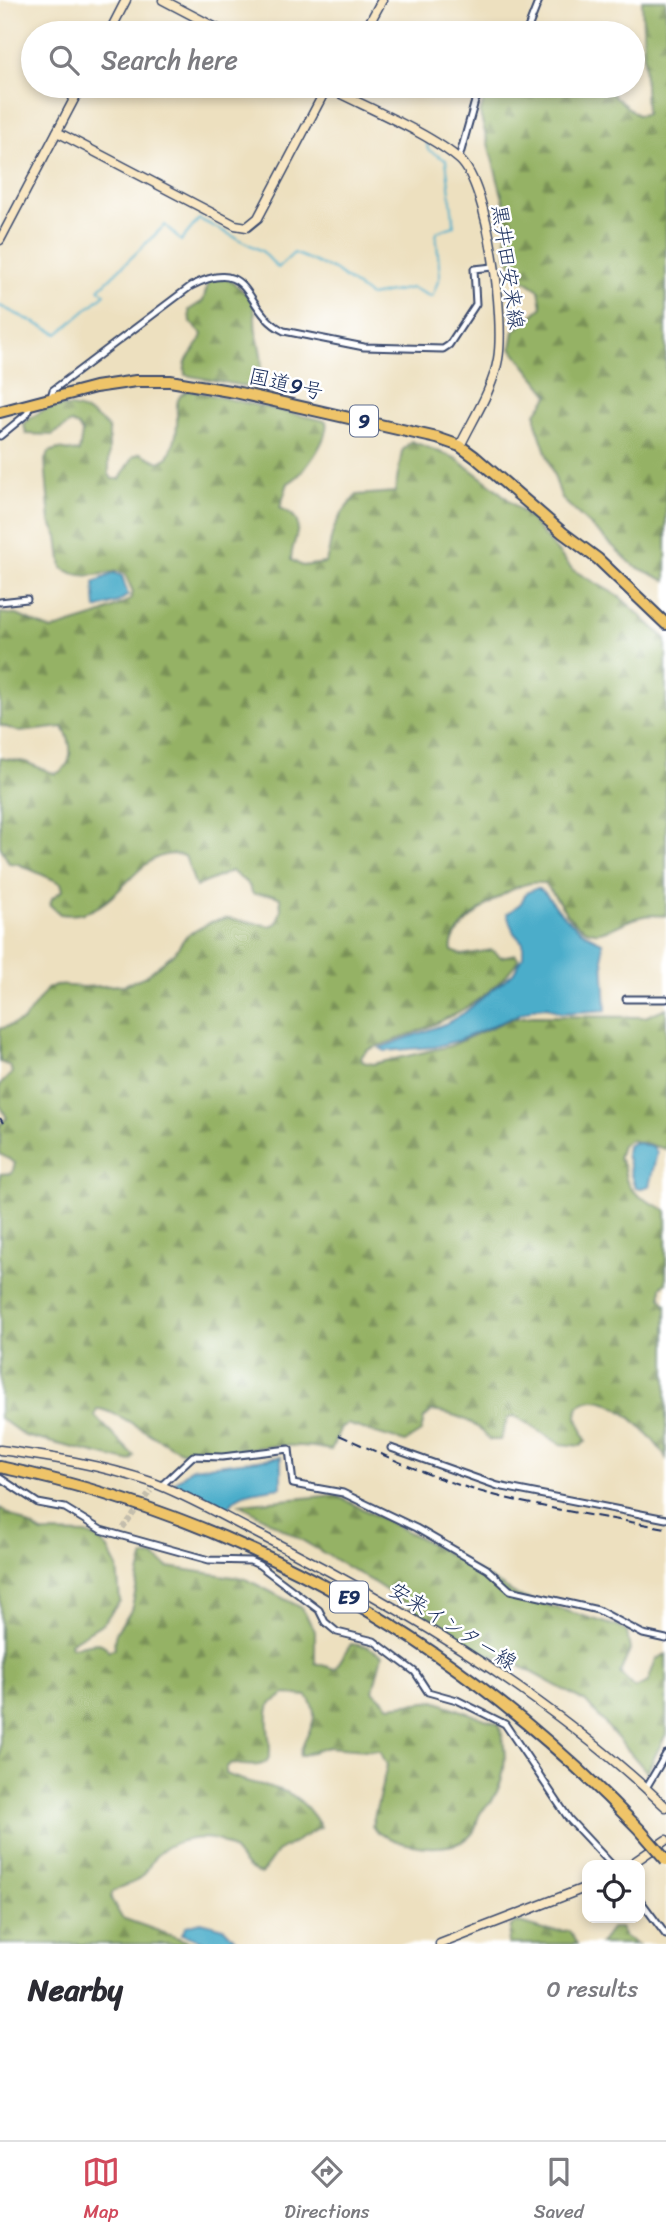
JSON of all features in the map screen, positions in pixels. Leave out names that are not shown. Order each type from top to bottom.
[{"type":"highway","name":"国道9号","points":[[0,412],[51,398],[136,381],[183,383],[416,433],[460,446],[597,559],[666,624]]},
{"type":"highway","name":"E9","points":[[0,1467],[90,1488],[171,1515],[251,1547],[355,1601],[403,1630],[493,1694],[571,1760],[666,1860]]},
{"type":"main road","points":[[115,21],[126,0]]},
{"type":"main road","points":[[163,0],[203,21]]},
{"type":"main road","points":[[371,21],[382,0]]},
{"type":"main road","points":[[1,235],[75,98]]},
{"type":"main road","points":[[57,132],[235,225],[247,227],[258,218],[325,98]]},
{"type":"main road","name":"黒井田安来線","points":[[351,98],[458,158],[477,184],[493,267],[500,339],[498,360],[460,446]]},
{"type":"main road","name":"安来インター線","points":[[0,1450],[96,1465],[155,1487],[362,1589],[572,1724],[666,1807]]},
{"type":"main road","points":[[637,1860],[666,1840]]},
{"type":"main road","points":[[440,1944],[582,1889]]},
{"type":"street","points":[[531,21],[539,0]]},
{"type":"street","points":[[458,158],[477,98]]},
{"type":"street","points":[[51,398],[53,390],[191,286],[211,276],[234,278],[274,324],[284,331],[365,347],[443,349],[449,345],[476,304],[474,269],[493,267]]},
{"type":"street","points":[[0,436],[27,414],[30,405]]},
{"type":"street","points":[[0,602],[27,599]]},
{"type":"street","points":[[626,999],[666,999]]},
{"type":"street","points":[[391,1448],[498,1486],[666,1519]]},
{"type":"street","points":[[155,1487],[193,1456],[222,1457],[289,1449],[293,1484],[343,1493],[416,1528],[487,1569],[510,1590],[598,1610],[643,1634],[666,1639]]},
{"type":"street","points":[[0,1478],[38,1503],[65,1508],[101,1530],[208,1560],[250,1561],[259,1565],[319,1610],[326,1622],[337,1632],[374,1641],[415,1672],[428,1692],[457,1700],[505,1724],[569,1819],[607,1860]]},
{"type":"street","points":[[118,1535],[123,1528]]},
{"type":"street","points":[[646,1788],[666,1754]]},
{"type":"street","points":[[645,1907],[666,1935]]},
{"type":"green space","points":[[642,0],[666,0],[666,581],[634,566],[562,499],[536,423],[536,413],[549,395],[511,348],[514,331],[542,307],[539,290],[518,276],[507,256],[505,206],[480,114],[485,98],[616,98],[637,115],[646,114],[645,21],[643,21]]},
{"type":"green space","points":[[226,278],[246,294],[254,307],[262,361],[259,374],[249,387],[185,375],[188,358],[202,334],[190,322],[189,310],[203,301],[209,280]]},
{"type":"green space","points":[[189,390],[326,421],[320,446],[301,473],[288,483],[280,508],[290,513],[298,524],[291,560],[302,566],[325,563],[336,524],[357,495],[395,492],[402,451],[411,441],[455,458],[494,487],[530,519],[573,570],[620,597],[666,639],[666,916],[647,915],[606,930],[589,931],[570,918],[544,883],[518,887],[480,910],[458,931],[453,942],[452,951],[462,955],[492,950],[501,957],[515,954],[519,959],[504,977],[488,992],[451,1016],[410,1035],[367,1050],[361,1057],[363,1062],[373,1064],[450,1046],[510,1019],[533,1016],[645,1017],[666,1008],[666,1149],[630,1140],[622,1145],[618,1158],[632,1190],[666,1210],[666,1283],[661,1287],[661,1297],[666,1304],[666,1458],[639,1425],[613,1406],[600,1401],[588,1401],[578,1407],[577,1417],[586,1441],[581,1446],[560,1444],[515,1416],[508,1418],[500,1440],[490,1440],[478,1427],[464,1419],[432,1411],[424,1418],[421,1432],[405,1442],[347,1424],[341,1427],[331,1450],[279,1446],[200,1454],[184,1452],[115,1414],[97,1409],[95,1416],[134,1456],[127,1461],[25,1436],[0,1418],[0,1174],[12,1173],[15,1163],[0,1154],[0,1125],[7,1118],[0,1105],[0,1085],[12,1073],[10,1066],[0,1062],[0,1029],[23,1021],[47,989],[55,985],[124,985],[146,976],[175,952],[186,936],[211,922],[227,918],[270,926],[277,923],[281,910],[280,898],[253,894],[248,884],[231,871],[196,887],[185,856],[167,855],[152,860],[98,907],[81,913],[60,914],[50,905],[52,898],[63,890],[61,883],[18,864],[9,863],[0,846],[0,758],[25,762],[55,774],[66,766],[70,747],[63,727],[20,732],[0,725],[0,613],[17,615],[51,630],[96,616],[130,600],[133,592],[125,574],[119,571],[83,575],[62,568],[58,537],[50,522],[45,460],[49,452],[58,449],[79,452],[82,433],[78,426],[71,423],[52,435],[26,434],[24,424],[45,410],[56,407],[89,413],[109,429],[109,474],[112,479],[120,479],[133,457],[140,453],[159,462],[168,457],[176,432],[178,400]]},
{"type":"green space","points":[[335,1495],[422,1539],[521,1597],[619,1627],[627,1632],[630,1650],[620,1673],[635,1688],[648,1682],[656,1659],[666,1654],[666,1734],[647,1772],[586,1702],[509,1660],[482,1653],[370,1580],[240,1504]]},
{"type":"green space","points":[[0,1508],[42,1533],[87,1534],[98,1539],[108,1549],[117,1567],[120,1601],[103,1623],[70,1643],[71,1647],[97,1643],[109,1651],[115,1648],[116,1632],[132,1608],[144,1556],[153,1556],[168,1567],[246,1579],[302,1608],[315,1631],[315,1663],[335,1669],[351,1644],[366,1646],[382,1655],[373,1691],[389,1706],[435,1701],[499,1724],[505,1754],[501,1783],[491,1802],[481,1812],[474,1832],[463,1841],[436,1847],[406,1844],[380,1833],[372,1826],[387,1765],[380,1751],[328,1747],[300,1756],[314,1713],[307,1696],[285,1694],[270,1704],[268,1759],[262,1764],[250,1766],[231,1763],[226,1768],[226,1774],[290,1794],[310,1811],[321,1827],[277,1852],[261,1874],[248,1868],[225,1844],[208,1839],[179,1842],[161,1851],[140,1879],[112,1893],[111,1899],[122,1918],[195,1944],[0,1944]]},
{"type":"green space","points":[[516,1922],[543,1930],[569,1931],[577,1944],[508,1944],[511,1926]]},
{"type":"green space","points":[[612,1928],[620,1928],[625,1937],[637,1944],[600,1944]]},
{"type":"water","points":[[115,573],[122,576],[128,595],[118,602],[96,609],[94,582]]},
{"type":"water","points":[[537,888],[547,895],[574,925],[602,942],[606,1010],[562,1013],[547,1007],[534,1008],[459,1040],[434,1047],[385,1051],[380,1048],[445,1024],[464,1013],[513,973],[523,957],[523,943],[514,933],[507,914],[521,903],[526,893]]},
{"type":"water","points":[[635,1142],[654,1148],[657,1153],[649,1186],[638,1189],[633,1183],[626,1155],[627,1146]]},
{"type":"water","points":[[281,1457],[281,1487],[242,1495],[230,1504],[227,1512],[178,1490],[174,1483],[192,1468]]},
{"type":"water","points":[[201,1922],[224,1928],[239,1944],[210,1944],[182,1934],[186,1926]]},
{"type":"waterway","points":[[0,306],[58,334],[105,294],[99,289],[165,225],[181,241],[199,219],[262,251],[278,268],[294,253],[334,270],[370,296],[412,288],[432,297],[440,276],[436,232],[454,226],[446,160],[428,150],[427,144]]},
{"type":"tunnel","points":[[123,1528],[151,1491]]},
{"type":"railway","points":[[0,1118],[3,1123]]},
{"type":"railway","points":[[339,1435],[462,1486],[512,1500],[666,1528]]}]
